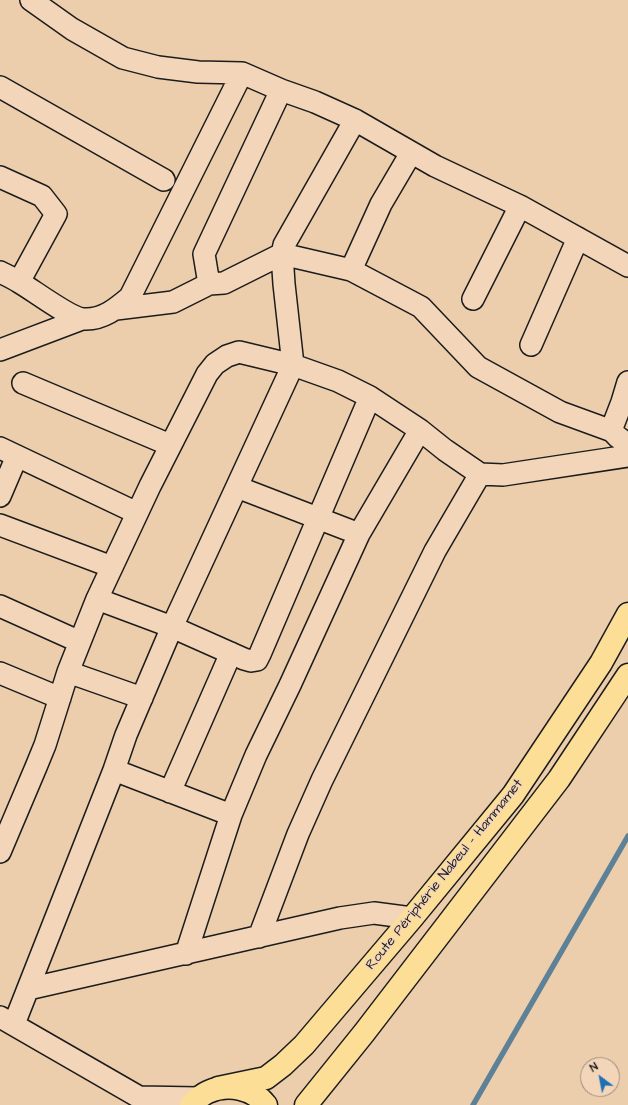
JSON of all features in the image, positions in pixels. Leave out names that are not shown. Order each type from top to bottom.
[{"type":"highway","name":"Route Périphérie Nabeul - Hammamet","points":[[218,1088],[266,1078],[283,1065],[304,1045],[412,918],[513,795],[601,662],[628,614]]},
{"type":"highway","name":"Route Périphérie Nabeul - Hammamet","points":[[306,1105],[364,1033],[559,779],[628,675]]},
{"type":"highway","points":[[194,1101],[207,1092],[218,1088],[234,1087],[250,1091],[266,1105]]},
{"type":"street","points":[[31,0],[72,29],[122,58],[158,67],[184,71],[242,73],[281,90],[315,102],[355,120],[435,166],[520,206],[628,266]]},
{"type":"street","points":[[0,350],[82,319],[101,317],[116,309],[130,297],[242,73]]},
{"type":"street","points":[[0,87],[164,180]]},
{"type":"street","points":[[209,284],[204,254],[281,90]]},
{"type":"street","points":[[194,1101],[144,1101],[7,1021],[28,989],[114,770],[126,735],[172,627],[293,365],[284,284],[282,254],[284,245],[355,120]]},
{"type":"street","points":[[351,270],[381,204],[411,153]]},
{"type":"street","points":[[0,176],[42,196],[56,214],[19,282]]},
{"type":"street","points":[[473,299],[520,206]]},
{"type":"street","points":[[531,345],[578,238]]},
{"type":"street","points":[[116,309],[173,302],[209,284],[224,283],[282,254],[351,270],[421,307],[478,367],[560,412],[612,430],[615,436],[628,445]]},
{"type":"street","points":[[0,272],[19,282],[70,314],[82,319]]},
{"type":"street","points":[[0,852],[45,745],[68,672],[97,599],[170,445],[207,374],[215,364],[227,356],[239,352],[293,365],[338,381],[370,397],[420,430],[445,450],[480,474],[503,475],[628,456]]},
{"type":"street","points":[[612,430],[628,382]]},
{"type":"street","points":[[23,383],[170,445]]},
{"type":"street","points":[[97,599],[172,627],[251,662],[257,660],[370,397]]},
{"type":"street","points":[[186,954],[231,815],[256,755],[290,686],[359,534],[420,430]]},
{"type":"street","points":[[0,496],[8,452],[137,513]]},
{"type":"street","points":[[258,937],[298,834],[322,780],[435,551],[480,474]]},
{"type":"street","points":[[237,487],[359,534]]},
{"type":"street","points":[[0,525],[112,567]]},
{"type":"street","points":[[0,606],[80,642]]},
{"type":"street","points":[[170,792],[231,653]]},
{"type":"street","points":[[68,672],[142,698]]},
{"type":"street","points":[[0,673],[60,698]]},
{"type":"street","points":[[114,770],[231,815]]},
{"type":"street","points":[[28,989],[336,919],[374,913],[412,918]]},
{"type":"waterway","points":[[473,1105],[628,836]]}]
